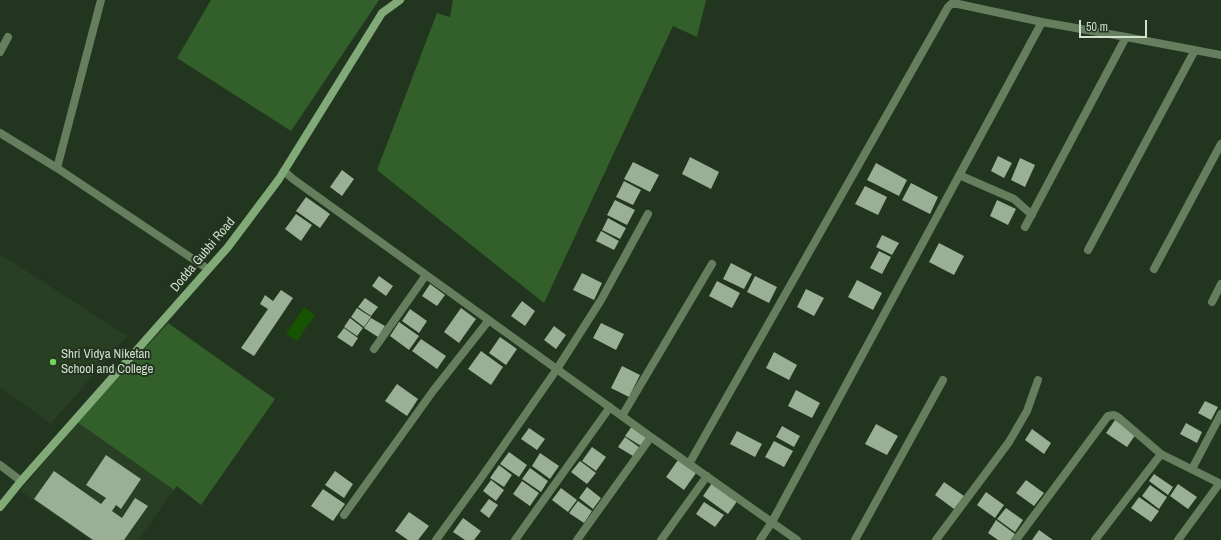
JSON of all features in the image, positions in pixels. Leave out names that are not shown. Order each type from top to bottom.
[{"type":"main road","name":"Dodda Gubbi Road","points":[[0,507],[21,481],[228,247],[284,171],[382,13],[400,0]]},
{"type":"street","points":[[57,168],[101,0]]},
{"type":"street","points":[[689,464],[951,4],[958,4],[1042,22],[1221,55]]},
{"type":"street","points":[[760,540],[772,522],[1042,22]]},
{"type":"street","points":[[0,52],[8,37]]},
{"type":"street","points":[[1025,227],[1126,37]]},
{"type":"street","points":[[1088,250],[1195,50]]},
{"type":"street","points":[[0,133],[57,168],[208,269]]},
{"type":"street","points":[[1154,269],[1221,144]]},
{"type":"street","points":[[284,171],[651,437],[797,540]]},
{"type":"street","points":[[959,175],[1014,199],[1032,215]]},
{"type":"street","points":[[436,540],[557,369],[601,300],[648,214]]},
{"type":"street","points":[[622,416],[712,264]]},
{"type":"street","points":[[374,349],[426,275]]},
{"type":"street","points":[[1212,302],[1221,284]]},
{"type":"street","points":[[344,515],[434,391],[489,320]]},
{"type":"street","points":[[855,540],[943,380]]},
{"type":"street","points":[[936,540],[1009,442],[1027,411],[1038,380]]},
{"type":"street","points":[[515,540],[610,407]]},
{"type":"street","points":[[1192,469],[1221,414]]},
{"type":"street","points":[[1016,540],[1108,416],[1114,415],[1161,454],[1220,484],[1178,540]]},
{"type":"street","points":[[577,540],[651,437]]},
{"type":"street","points":[[1095,540],[1161,454]]},
{"type":"street","points":[[0,464],[21,481]]},
{"type":"street","points":[[661,540],[706,476]]},
{"type":"shaded area","points":[[211,0],[379,0],[291,131],[177,58]]},
{"type":"shaded area","points":[[453,0],[706,0],[697,37],[673,26],[544,303],[377,170],[437,13],[450,17]]},
{"type":"shaded area","name":"Shri Vidya Niketan School and College","points":[[0,254],[127,336],[51,424],[0,387]]},
{"type":"shaded area","points":[[304,307],[315,315],[297,341],[286,334]]},
{"type":"shaded area","points":[[168,323],[275,399],[201,505],[177,486],[174,490],[77,422]]},
{"type":"shaded area","points":[[77,422],[174,490],[138,540],[91,540],[20,491]]},
{"type":"building","points":[[998,156],[1012,163],[1004,178],[991,171]]},
{"type":"building","points":[[690,157],[719,172],[711,189],[682,174]]},
{"type":"building","points":[[1020,158],[1035,165],[1025,187],[1011,180]]},
{"type":"building","points":[[633,162],[659,175],[650,192],[624,179]]},
{"type":"building","points":[[876,163],[907,180],[899,196],[867,180]]},
{"type":"building","points":[[342,170],[354,179],[342,196],[330,187]]},
{"type":"building","points":[[624,181],[641,190],[633,205],[616,197]]},
{"type":"building","points":[[911,183],[938,197],[930,214],[902,200]]},
{"type":"building","points":[[865,186],[887,197],[878,215],[855,204]]},
{"type":"building","points":[[306,197],[330,214],[320,228],[296,211]]},
{"type":"building","points":[[615,200],[635,210],[627,225],[607,215]]},
{"type":"building","points":[[997,200],[1016,209],[1008,225],[990,216]]},
{"type":"building","points":[[296,214],[312,225],[301,241],[285,229]]},
{"type":"building","points":[[608,218],[626,228],[620,239],[602,230]]},
{"type":"building","points":[[601,231],[619,241],[614,250],[596,241]]},
{"type":"building","points":[[882,235],[899,243],[892,255],[876,247]]},
{"type":"building","points":[[939,243],[964,256],[954,275],[929,262]]},
{"type":"building","points":[[879,251],[891,257],[882,274],[870,268]]},
{"type":"building","points":[[731,263],[752,274],[744,289],[723,279]]},
{"type":"building","points":[[582,273],[602,283],[594,300],[573,290]]},
{"type":"building","points":[[379,276],[393,286],[386,296],[372,286]]},
{"type":"building","points":[[755,276],[777,287],[769,303],[747,292]]},
{"type":"building","points":[[857,280],[882,293],[873,310],[848,297]]},
{"type":"building","points":[[717,281],[740,293],[732,308],[709,296]]},
{"type":"building","points":[[430,284],[445,295],[437,306],[422,296]]},
{"type":"building","points":[[806,289],[824,298],[814,316],[797,307]]},
{"type":"building","points":[[281,290],[293,298],[254,356],[241,348],[268,309],[260,304],[265,295],[273,301]]},
{"type":"building","points":[[365,298],[378,307],[371,316],[358,307]]},
{"type":"building","points":[[522,301],[535,311],[525,326],[511,316]]},
{"type":"building","points":[[357,308],[371,317],[364,327],[351,317]]},
{"type":"building","points":[[461,308],[476,319],[459,343],[444,332]]},
{"type":"building","points":[[410,309],[427,321],[419,333],[402,321]]},
{"type":"building","points":[[350,318],[363,328],[357,336],[344,327]]},
{"type":"building","points":[[371,318],[385,326],[378,337],[364,328]]},
{"type":"building","points":[[399,322],[419,336],[409,350],[390,336]]},
{"type":"building","points":[[601,323],[624,334],[616,350],[593,338]]},
{"type":"building","points":[[554,326],[566,335],[556,349],[544,340]]},
{"type":"building","points":[[344,328],[358,338],[352,347],[337,337]]},
{"type":"building","points":[[500,337],[517,349],[506,365],[489,353]]},
{"type":"building","points":[[421,339],[446,356],[437,369],[412,351]]},
{"type":"building","points":[[481,351],[503,367],[491,385],[468,369]]},
{"type":"building","points":[[774,352],[797,365],[789,380],[766,368]]},
{"type":"building","points":[[622,366],[640,375],[629,397],[611,388]]},
{"type":"building","points":[[397,384],[418,399],[407,416],[385,401]]},
{"type":"building","points":[[796,390],[820,403],[812,418],[788,406]]},
{"type":"building","points":[[1205,401],[1218,407],[1211,420],[1198,413]]},
{"type":"building","points":[[1115,420],[1136,434],[1127,447],[1106,433]]},
{"type":"building","points":[[1186,423],[1202,432],[1197,443],[1180,434]]},
{"type":"building","points":[[876,424],[898,436],[887,455],[865,444]]},
{"type":"building","points":[[632,426],[647,437],[641,446],[625,436]]},
{"type":"building","points":[[782,426],[800,436],[794,447],[776,437]]},
{"type":"building","points":[[529,428],[545,439],[537,450],[521,439]]},
{"type":"building","points":[[1032,429],[1051,443],[1044,454],[1025,440]]},
{"type":"building","points":[[737,431],[762,444],[755,457],[730,444]]},
{"type":"building","points":[[625,437],[639,447],[633,456],[618,447]]},
{"type":"building","points":[[774,441],[793,451],[784,467],[765,457]]},
{"type":"building","points":[[592,447],[606,457],[596,471],[582,461]]},
{"type":"building","points":[[509,452],[527,465],[519,477],[500,464]]},
{"type":"building","points":[[540,453],[559,466],[550,479],[532,466]]},
{"type":"building","points":[[106,455],[141,479],[121,509],[116,505],[112,511],[122,518],[135,498],[148,506],[124,540],[93,540],[34,499],[54,471],[101,504],[106,498],[86,485]]},
{"type":"building","points":[[678,460],[696,473],[684,490],[666,477]]},
{"type":"building","points":[[580,461],[596,473],[587,484],[571,472]]},
{"type":"building","points":[[499,465],[512,475],[504,487],[490,478]]},
{"type":"building","points":[[530,468],[548,481],[541,492],[522,479]]},
{"type":"building","points":[[335,471],[353,484],[344,498],[325,485]]},
{"type":"building","points":[[1154,474],[1173,487],[1168,495],[1149,481]]},
{"type":"building","points":[[491,480],[504,490],[496,501],[483,491]]},
{"type":"building","points":[[1026,480],[1044,493],[1034,506],[1016,493]]},
{"type":"building","points":[[522,481],[539,493],[530,506],[513,494]]},
{"type":"building","points":[[944,482],[964,496],[954,509],[935,495]]},
{"type":"building","points":[[712,483],[738,500],[728,514],[703,496]]},
{"type":"building","points":[[1178,484],[1197,497],[1188,509],[1170,496]]},
{"type":"building","points":[[1150,485],[1167,497],[1159,509],[1142,496]]},
{"type":"building","points":[[587,487],[601,498],[593,509],[579,498]]},
{"type":"building","points":[[561,488],[577,500],[568,512],[552,500]]},
{"type":"building","points":[[323,489],[345,504],[333,521],[311,506]]},
{"type":"building","points":[[986,492],[1004,505],[995,518],[977,505]]},
{"type":"building","points":[[1139,497],[1159,511],[1151,522],[1131,508]]},
{"type":"building","points":[[489,499],[498,505],[489,518],[480,511]]},
{"type":"building","points":[[578,501],[592,511],[584,523],[569,513]]},
{"type":"building","points":[[704,502],[724,515],[715,527],[696,514]]},
{"type":"building","points":[[1006,508],[1023,520],[1015,532],[997,519]]},
{"type":"building","points":[[409,512],[429,526],[418,540],[408,540],[395,531]]},
{"type":"building","points":[[463,518],[481,531],[474,540],[465,540],[453,532]]},
{"type":"building","points":[[996,520],[1015,534],[1011,540],[998,540],[988,533]]},
{"type":"building","points":[[1039,530],[1053,540],[1032,540]]},
{"type":"place","name":"Shri Vidya Niketan School and College","points":[[53,362]]}]
